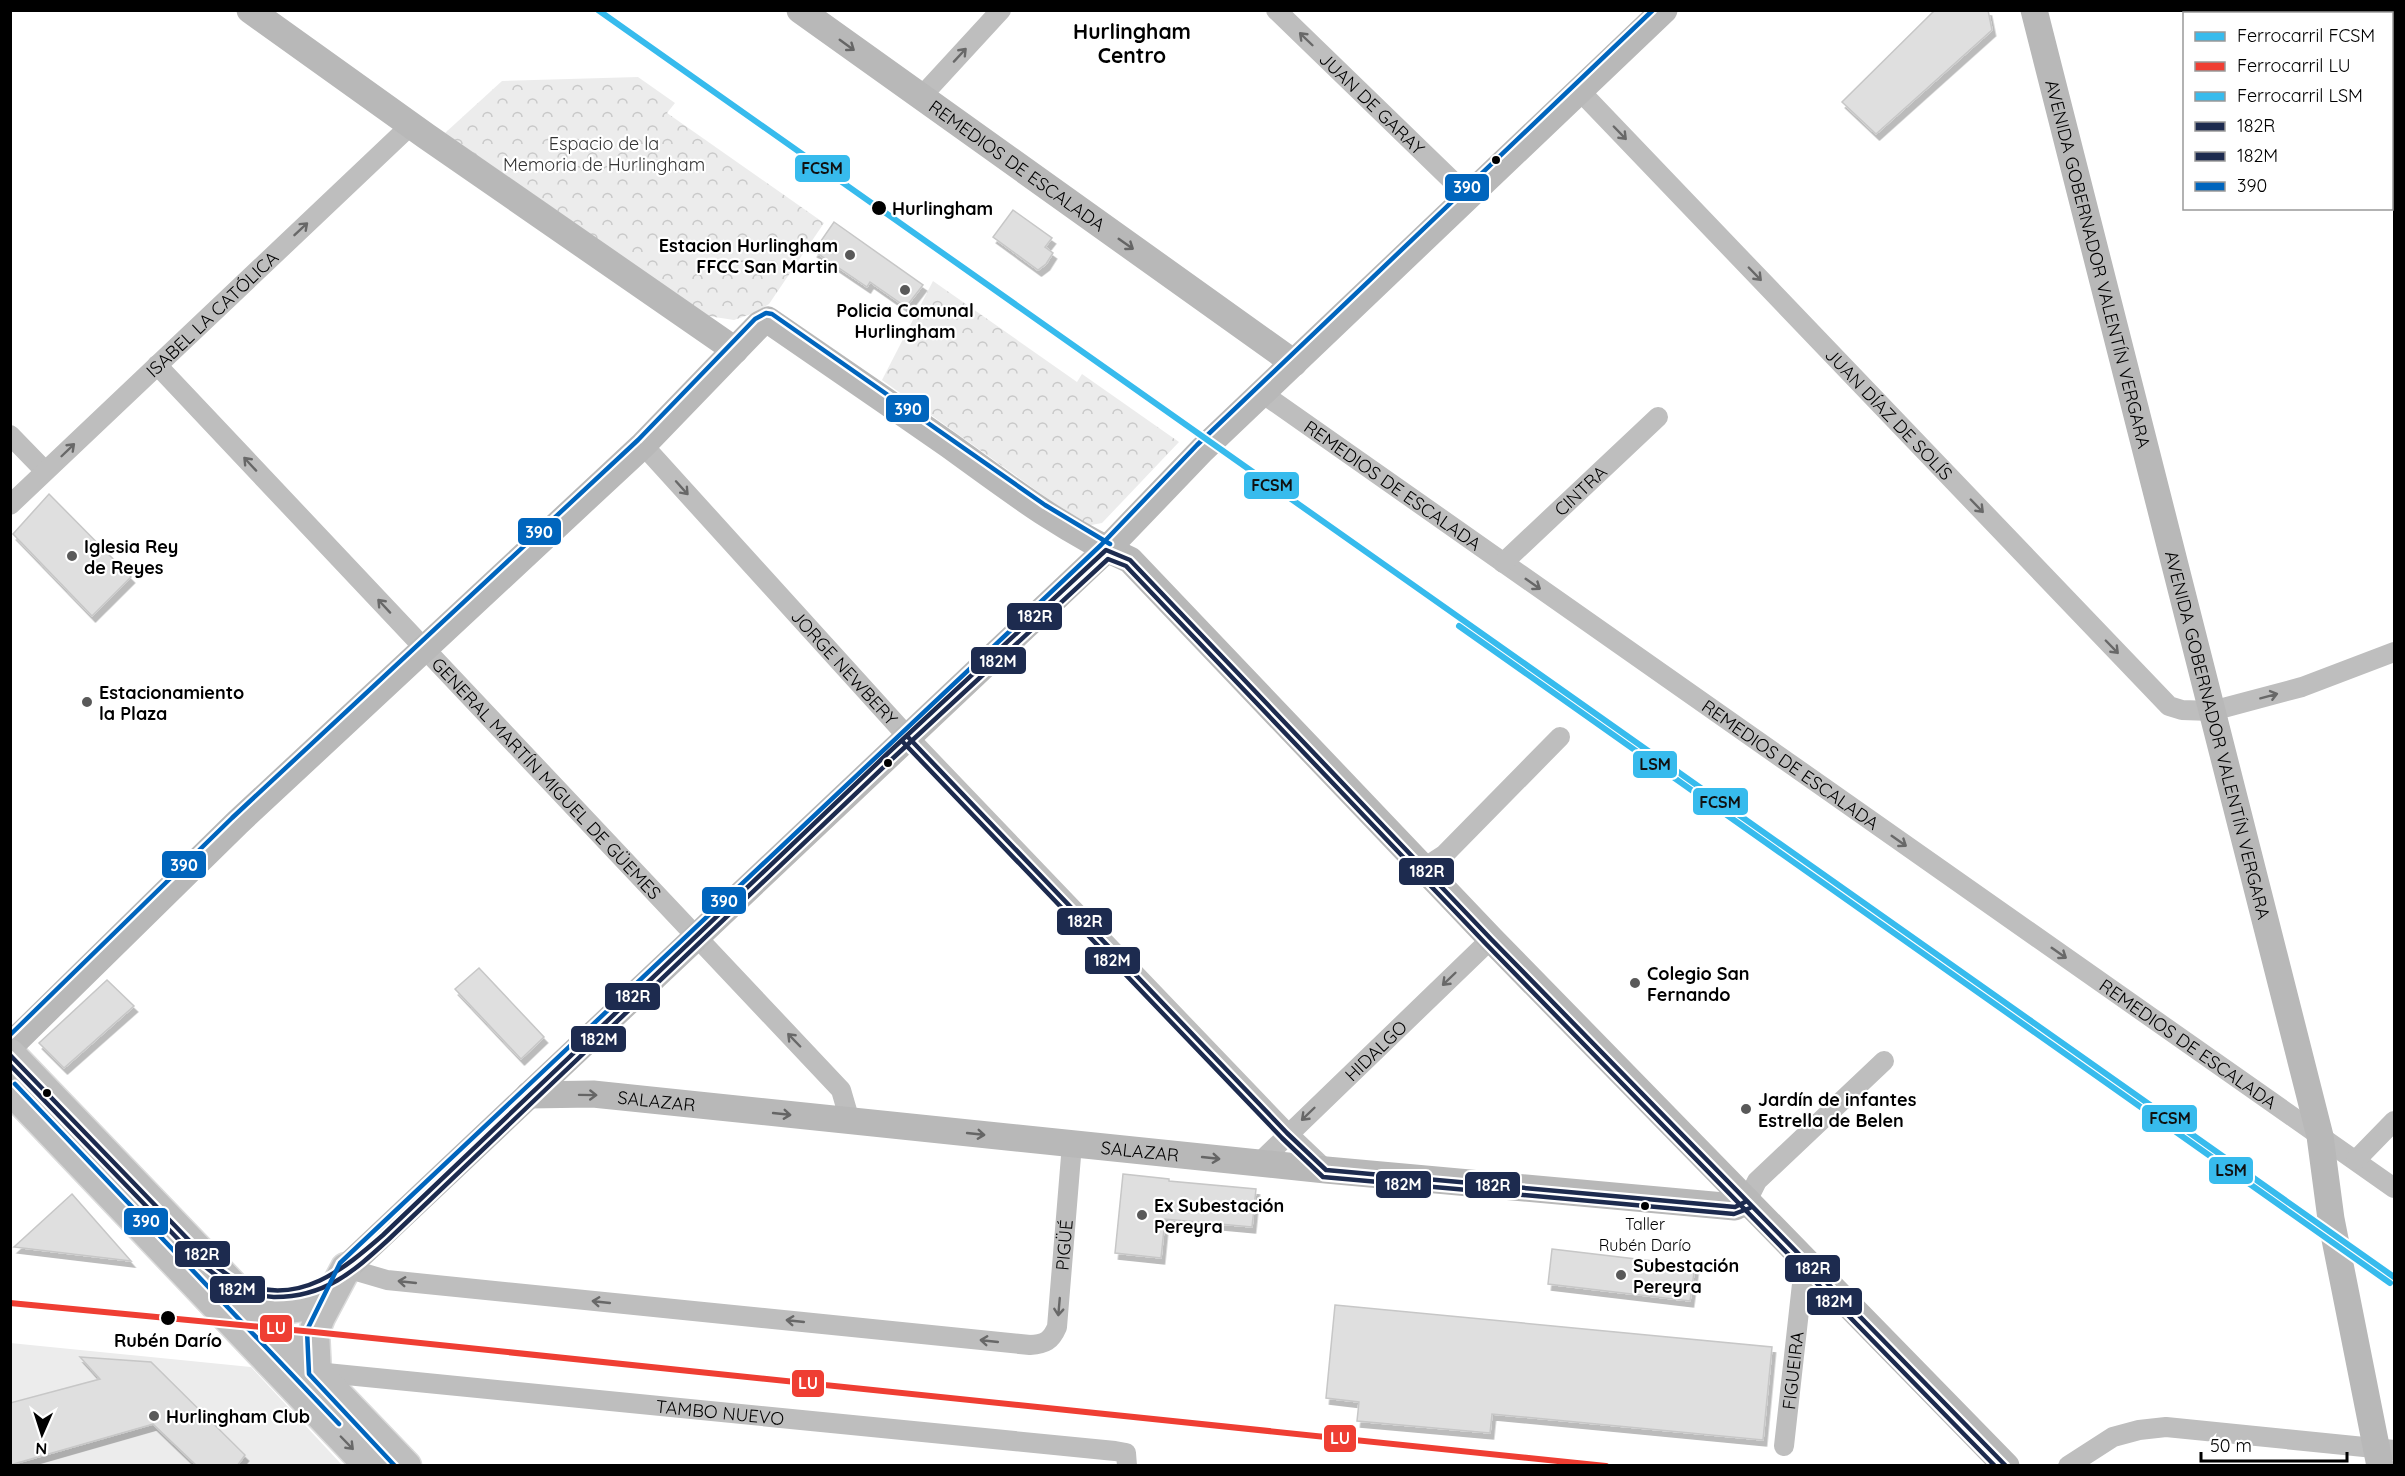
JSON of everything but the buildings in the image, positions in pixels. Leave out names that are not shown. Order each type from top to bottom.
[{"type":"main road","points":[[10,1053],[201,1269],[235,1326],[369,1466]]},
{"type":"main road","points":[[10,1089],[201,1269],[251,1302],[272,1328],[406,1466]]},
{"type":"main road","points":[[201,1269],[256,1287],[290,1290],[340,1278]]},
{"type":"main road","points":[[251,1302],[267,1306],[289,1307],[309,1304],[340,1278]]},
{"type":"main road","points":[[316,1372],[314,1332],[340,1278]]},
{"type":"street","points":[[250,10],[735,350]]},
{"type":"street","name":"REMEDIOS DE ESCALADA","points":[[800,10],[920,98],[1294,363]]},
{"type":"street","points":[[920,98],[1002,10]]},
{"type":"street","name":"JUAN DE GARAY","points":[[1276,10],[1469,196]]},
{"type":"street","points":[[340,1278],[695,937],[1106,550],[1194,458],[1664,10]]},
{"type":"street","name":"AVENIDA GOBERNADOR VALENTÍN VERGARA","points":[[2034,10],[2320,1136],[2331,1218],[2383,1454]]},
{"type":"street","name":"JUAN DÍAZ DE SOLÍS","points":[[1580,91],[2169,706],[2182,710],[2212,711],[2302,687],[2394,652]]},
{"type":"street","name":"ISABEL LA CATÓLICA","points":[[10,505],[411,125]]},
{"type":"street","points":[[10,1046],[237,823],[643,445],[760,324],[768,320],[1041,511],[1106,550],[1130,560],[1491,939],[1747,1201],[1805,1257],[2006,1466]]},
{"type":"street","name":"GENERAL MARTÍN MIGUEL DE GÜEMES","points":[[157,365],[841,1090],[850,1121]]},
{"type":"street","name":"REMEDIOS DE ESCALADA","points":[[1262,393],[2394,1188]]},
{"type":"street","name":"CINTRA","points":[[1503,563],[1658,417]]},
{"type":"street","points":[[10,435],[45,471]]},
{"type":"street","name":"JORGE NEWBERY","points":[[643,445],[907,736],[1287,1133],[1326,1170]]},
{"type":"street","points":[[1424,868],[1444,855],[1560,737]]},
{"type":"street","name":"HIDALGO","points":[[1259,1163],[1287,1133],[1491,939]]},
{"type":"street","points":[[1747,1201],[1757,1181],[1884,1061]]},
{"type":"street","name":"SALAZAR","points":[[529,1095],[593,1094],[1326,1170],[1735,1207],[1747,1201]]},
{"type":"street","points":[[2356,1160],[2394,1121]]},
{"type":"street","name":"PIGÜÉ","points":[[340,1278],[387,1280],[1030,1345],[1047,1342],[1057,1327],[1072,1144]]},
{"type":"street","name":"FIGUEIRA","points":[[1784,1446],[1805,1257]]},
{"type":"street","name":"TAMBO NUEVO","points":[[316,1372],[1126,1459]]},
{"type":"street","points":[[2068,1466],[2113,1437],[2139,1430],[2166,1427],[2383,1454]]},
{"type":"green space","name":"Espacio de la Memoria de Hurlingham","points":[[638,77],[675,103],[667,113],[824,223],[769,304],[754,313],[734,320],[708,316],[445,133],[502,81]]},
{"type":"green space","points":[[933,281],[1077,382],[1082,374],[1179,442],[1102,523],[1086,526],[882,380]]},
{"type":"green space","name":"Hurlingham Club","points":[[10,1343],[251,1367],[342,1465],[11,1465]]},
{"type":"rail line","name":"FCSM","points":[[598,10],[2394,1277]]},
{"type":"rail line","name":"LSM","points":[[1459,626],[2390,1283]]},
{"type":"rail line","name":"LU","points":[[10,1303],[314,1332],[1606,1466]]},
{"type":"transit line","name":"390","points":[[395,1466],[309,1374],[307,1330],[340,1263],[1101,545],[1197,445],[1653,10]]},
{"type":"transit line","name":"390","points":[[10,1035],[232,818],[638,440],[755,319],[766,313],[772,314],[1045,505],[1110,544]]},
{"type":"transit line","name":"182R","points":[[10,1055],[209,1261],[226,1274],[244,1284],[264,1290],[302,1287],[320,1280],[353,1260],[383,1235],[886,755],[1106,550],[1130,560],[1491,939],[2006,1466]]},
{"type":"transit line","name":"182M","points":[[10,1065],[204,1266],[225,1282],[247,1293],[275,1297],[309,1293],[323,1287],[350,1272],[388,1240],[891,760],[1108,559],[1126,566],[1486,944],[1995,1466]]},
{"type":"transit line","name":"182R","points":[[907,736],[1287,1133],[1326,1170],[1735,1207],[1747,1201]]},
{"type":"transit line","name":"182M","points":[[902,741],[1282,1138],[1323,1177],[1734,1214],[1750,1208]]},
{"type":"transit line","name":"390","points":[[15,1084],[339,1424]]},
{"type":"place","name":"Hurlingham","points":[[879,208]]},
{"type":"place","name":"Estacion Hurlingham FFCC San Martin","points":[[850,255]]},
{"type":"place","name":"Policia Comunal Hurlingham","points":[[905,290]]},
{"type":"place","name":"Iglesia Rey de Reyes","points":[[72,556]]},
{"type":"place","name":"Estacionamiento la Plaza","points":[[87,702]]},
{"type":"place","name":"Colegio San Fernando","points":[[1635,983]]},
{"type":"place","name":"Jardín de infantes Estrella de Belen","points":[[1746,1109]]},
{"type":"place","name":"Taller Rubén Darío","points":[[1645,1206]]},
{"type":"place","name":"Ex Subestación Pereyra","points":[[1142,1215]]},
{"type":"place","name":"Subestación Pereyra","points":[[1621,1275]]},
{"type":"place","name":"Rubén Darío","points":[[168,1318]]},
{"type":"place","name":"Hurlingham Club","points":[[154,1416]]},
{"type":"district","name":"Hurlingham Centro","points":[[1132,43]]}]
